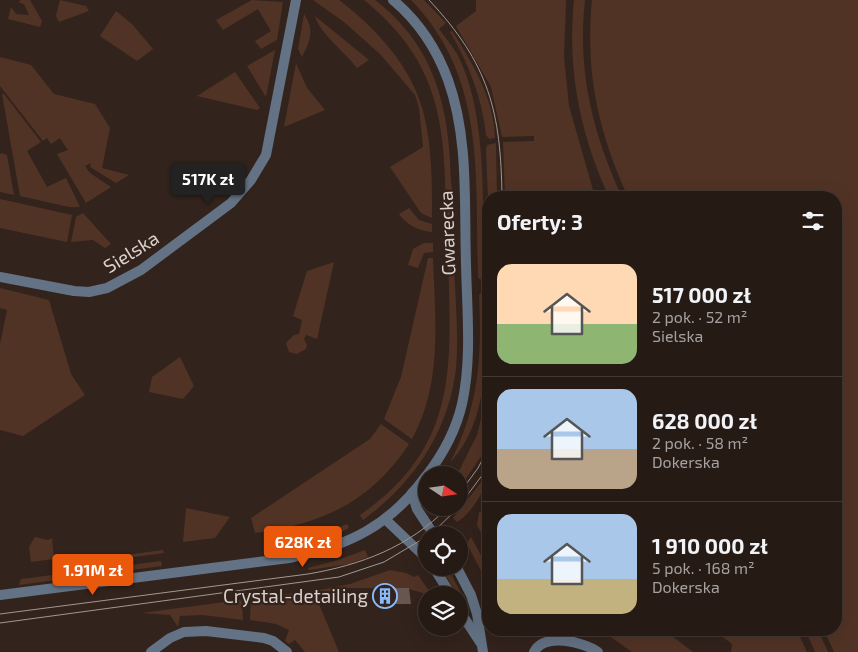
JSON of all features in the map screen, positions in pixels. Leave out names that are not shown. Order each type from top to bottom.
[{"type":"street","name":"Sielska","points":[[0,277],[74,291],[89,292],[107,288],[141,270],[231,204],[252,180],[266,155],[296,0]]},
{"type":"street","name":"Gwarecka","points":[[393,0],[417,25],[440,60],[454,101],[462,148],[467,370],[458,418],[433,466]]},
{"type":"street","name":"Gwarecka","points":[[0,595],[289,558],[324,551],[348,542],[385,520],[418,486]]},
{"type":"street","points":[[412,493],[417,509],[428,526]]},
{"type":"street","points":[[385,520],[418,551]]},
{"type":"street","points":[[461,576],[471,595],[477,614],[482,648]]},
{"type":"street","points":[[468,625],[482,648]]},
{"type":"street","points":[[151,652],[170,638],[193,631],[264,638],[273,641],[288,652]]},
{"type":"street","points":[[534,652],[536,648],[552,641],[579,644],[598,652]]},
{"type":"shaded area","points":[[30,0],[42,21],[40,27],[8,19],[11,7],[16,14],[29,15],[24,4],[18,2]]},
{"type":"shaded area","points":[[60,0],[86,6],[89,11],[59,22],[56,16]]},
{"type":"shaded area","points":[[252,0],[283,2],[277,40],[261,49],[255,41],[271,31],[258,9],[223,30],[216,20]]},
{"type":"shaded area","points":[[313,0],[339,0],[353,11],[392,51],[411,81],[419,98],[429,140],[432,218],[421,213],[390,167],[423,147],[419,108],[415,95],[381,55],[344,22]]},
{"type":"shaded area","points":[[364,0],[375,0],[396,18],[412,38],[425,59],[435,81],[447,128],[450,154],[453,209],[446,225],[444,159],[441,129],[435,101],[425,75],[410,49],[390,24]]},
{"type":"shaded area","points":[[411,0],[424,0],[446,23],[439,29],[457,54],[467,78],[474,105],[482,165],[482,280],[478,278],[476,167],[472,131],[465,96],[453,62],[436,30]]},
{"type":"shaded area","points":[[476,0],[566,0],[564,56],[569,106],[593,191],[505,191],[503,142],[534,141],[534,136],[502,137],[491,87],[456,26],[476,11]]},
{"type":"shaded area","points":[[574,0],[585,0],[583,52],[590,102],[595,126],[620,191],[606,191],[583,125],[574,76],[572,26]]},
{"type":"shaded area","points":[[592,0],[858,0],[858,652],[834,652],[827,636],[842,636],[842,191],[626,191],[609,149],[596,101],[592,77],[590,27]]},
{"type":"shaded area","points":[[116,11],[132,24],[153,49],[137,61],[100,36]]},
{"type":"shaded area","points":[[304,14],[309,25],[310,36],[302,57],[298,49]]},
{"type":"shaded area","points":[[315,16],[369,60],[357,68],[327,36]]},
{"type":"shaded area","points":[[452,31],[481,82],[491,109],[495,138],[489,139],[486,135],[474,82],[450,32]]},
{"type":"shaded area","points":[[275,50],[266,97],[247,66]]},
{"type":"shaded area","points":[[0,57],[31,65],[54,94],[95,104],[110,128],[102,168],[129,175],[116,183],[90,167],[91,163],[85,166],[90,173],[111,187],[86,203],[57,154],[68,150],[60,138],[51,144],[47,138],[43,141],[0,86]]},
{"type":"shaded area","points":[[296,63],[307,88],[325,110],[284,127]]},
{"type":"shaded area","points":[[235,72],[260,108],[257,110],[197,96]]},
{"type":"shaded area","points":[[2,94],[4,94],[41,142],[27,151],[47,187],[66,178],[80,207],[69,207],[20,196]]},
{"type":"shaded area","points":[[496,143],[497,191],[488,191],[487,145]]},
{"type":"shaded area","points":[[0,154],[7,155],[14,195],[0,192]]},
{"type":"shaded area","points":[[0,199],[72,215],[67,242],[0,228]]},
{"type":"shaded area","points":[[409,208],[419,220],[432,224],[432,232],[413,227],[402,218],[399,214]]},
{"type":"shaded area","points":[[83,213],[111,244],[105,248],[93,240],[71,242],[76,217]]},
{"type":"shaded area","points":[[424,243],[433,243],[433,252],[424,253],[418,268],[408,265],[413,249]]},
{"type":"shaded area","points":[[448,250],[454,262],[457,316],[456,369],[452,392],[437,435],[413,473],[398,490],[363,520],[360,515],[393,488],[417,459],[434,429],[443,397],[448,363],[450,327]]},
{"type":"shaded area","points":[[428,258],[433,258],[435,351],[429,396],[422,418],[412,439],[384,419],[401,377]]},
{"type":"shaded area","points":[[334,262],[317,339],[306,335],[304,339],[307,345],[306,349],[297,354],[289,352],[286,343],[294,335],[299,334],[302,320],[293,316],[307,271]]},
{"type":"shaded area","points":[[0,288],[49,300],[71,374],[85,395],[23,436],[0,430],[0,344],[7,310],[0,308]]},
{"type":"shaded area","points":[[482,292],[482,392],[473,425],[464,445],[450,463],[460,442],[473,402],[479,361],[479,295]]},
{"type":"shaded area","points":[[180,357],[194,386],[183,399],[149,392],[152,377]]},
{"type":"shaded area","points":[[482,415],[482,455],[468,476],[468,466],[462,466],[477,435]]},
{"type":"shaded area","points":[[381,424],[409,444],[378,481],[343,507],[323,516],[279,529],[255,533],[251,518],[370,439]]},
{"type":"shaded area","points":[[482,481],[482,492],[468,513],[468,499]]},
{"type":"shaded area","points":[[186,508],[230,517],[215,538],[183,542]]},
{"type":"shaded area","points":[[482,511],[482,534],[477,525],[479,512]]},
{"type":"shaded area","points":[[455,516],[465,516],[462,519],[457,522],[453,518]]},
{"type":"shaded area","points":[[347,524],[349,528],[308,545],[285,550],[266,547],[307,539]]},
{"type":"shaded area","points":[[35,537],[48,540],[52,538],[54,559],[31,562],[29,547]]},
{"type":"shaded area","points":[[471,537],[482,557],[482,573],[468,546],[468,541]]},
{"type":"shaded area","points":[[163,550],[164,553],[66,566],[65,563]]},
{"type":"shaded area","points":[[365,550],[368,557],[349,564],[309,570],[308,568],[338,560]]},
{"type":"shaded area","points":[[161,561],[162,566],[19,585],[21,579]]},
{"type":"shaded area","points":[[390,570],[406,573],[414,577],[418,575],[426,586],[418,586],[418,592],[405,588],[339,588],[316,597],[339,652],[305,652],[295,640],[289,644],[285,641],[289,630],[276,624],[250,620],[251,598],[314,591],[350,584]]},
{"type":"shaded area","points":[[446,576],[452,576],[457,586],[452,586]]},
{"type":"shaded area","points":[[240,600],[242,602],[243,620],[203,615],[180,616],[178,627],[170,615],[141,613]]},
{"type":"shaded area","points":[[609,636],[672,636],[693,652],[632,652]]},
{"type":"shaded area","points":[[722,636],[800,636],[807,652],[731,652],[732,644]]},
{"type":"shaded area","points":[[808,636],[821,636],[828,652],[815,652]]},
{"type":"building","name":"Crystal-detailing","points":[[377,588],[409,588],[411,604],[377,604],[377,601],[373,601]]},
{"type":"tram line","points":[[429,0],[466,46],[488,90],[499,139],[502,191]]},
{"type":"tram line","points":[[468,482],[482,460]]},
{"type":"tram line","points":[[439,526],[457,509],[482,475]]},
{"type":"tram line","points":[[0,614],[328,570],[365,559],[400,544],[417,534],[438,516]]},
{"type":"tram line","points":[[0,623],[339,577],[384,562],[418,542]]},
{"type":"place","name":"Crystal-detailing","points":[[385,596]]}]
